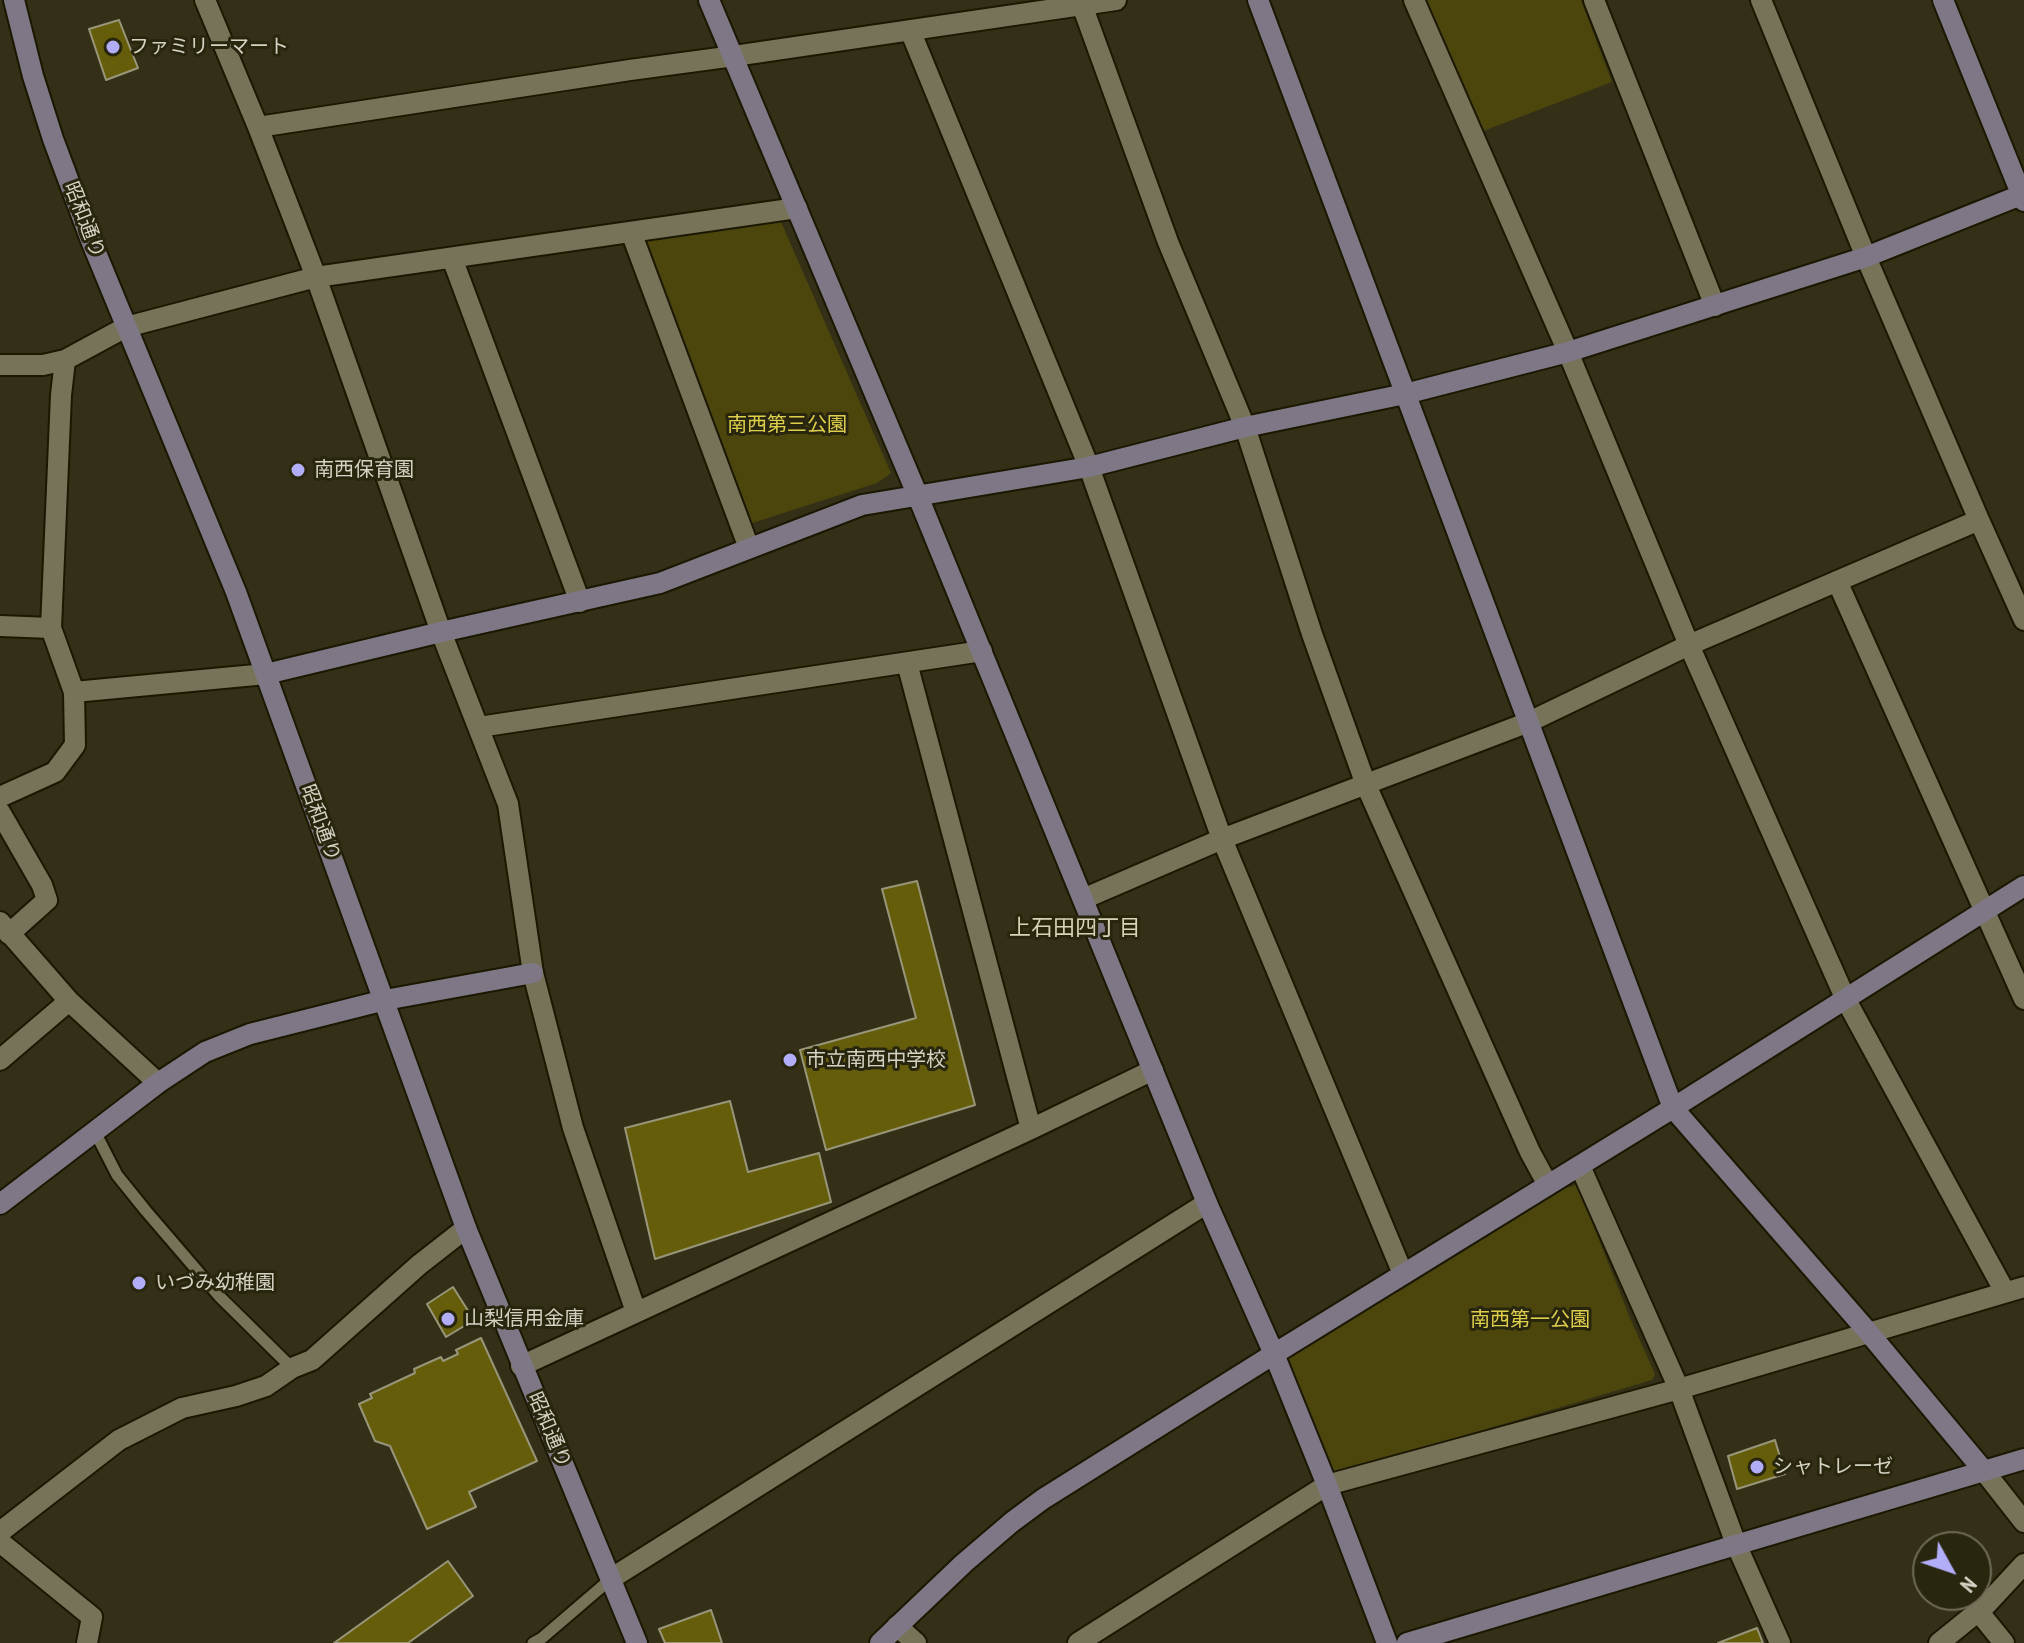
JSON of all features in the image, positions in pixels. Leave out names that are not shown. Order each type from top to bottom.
[{"type":"street","name":"昭和通り","points":[[14,0],[53,139],[92,243],[236,592],[466,1228],[637,1643]]},
{"type":"street","points":[[205,0],[316,277],[441,632],[508,804],[533,973],[573,1128],[636,1312]]},
{"type":"street","points":[[709,0],[982,651],[1207,1203],[1274,1354],[1387,1643]]},
{"type":"street","points":[[258,127],[1116,0]]},
{"type":"street","points":[[1258,0],[1673,1108],[1869,1333],[2024,1522]]},
{"type":"street","points":[[1078,1643],[1327,1485],[1679,1389],[2015,1289],[1846,1000],[1689,645],[1568,352],[1414,0]]},
{"type":"street","points":[[1594,0],[1715,306]]},
{"type":"street","points":[[1761,0],[1866,257],[2024,620]]},
{"type":"street","points":[[74,692],[266,674],[660,583],[862,505],[1089,467],[1245,427],[1405,394],[1568,352],[1866,257],[2023,197],[1943,0]]},
{"type":"street","points":[[1082,5],[1168,242],[1245,427],[1312,634],[1366,785],[1530,1152],[1548,1185]]},
{"type":"street","points":[[910,30],[1089,467],[1222,839],[1403,1274]]},
{"type":"street","points":[[0,365],[43,365],[65,360],[126,327],[316,277],[797,208]]},
{"type":"street","points":[[631,232],[749,548]]},
{"type":"street","points":[[452,258],[580,602]]},
{"type":"street","points":[[0,797],[55,772],[75,745],[74,692],[51,628],[65,360]]},
{"type":"street","points":[[1083,899],[1222,839],[1529,722],[1689,645],[1979,520]]},
{"type":"street","points":[[1837,581],[2024,999]]},
{"type":"street","points":[[0,626],[51,628]]},
{"type":"street","points":[[479,727],[982,651]]},
{"type":"street","points":[[907,663],[1031,1129]]},
{"type":"street","points":[[0,812],[42,885],[47,900],[4,928],[69,1001],[158,1083]]},
{"type":"street","points":[[880,1643],[964,1563],[1043,1499],[2024,886]]},
{"type":"street","points":[[0,1204],[158,1083],[205,1052],[250,1034],[385,1000],[533,973]]},
{"type":"street","points":[[0,1060],[69,1001]]},
{"type":"street","points":[[521,1366],[1153,1070]]},
{"type":"street","points":[[1580,1166],[1679,1389],[1736,1544],[1780,1643]]},
{"type":"street","points":[[612,1578],[1207,1203]]},
{"type":"street","points":[[0,1532],[119,1440],[182,1408],[266,1386],[292,1368],[312,1360],[420,1264],[466,1228]]},
{"type":"street","points":[[1407,1643],[2024,1459]]},
{"type":"street","points":[[0,1542],[92,1617],[87,1643]]},
{"type":"street","points":[[1992,1597],[2024,1564]]},
{"type":"street","points":[[1939,1643],[1978,1611],[2004,1643]]},
{"type":"street","points":[[897,1626],[916,1643]]},
{"type":"lane","points":[[95,1132],[117,1175],[146,1211],[219,1296],[292,1368]]},
{"type":"lane","points":[[533,1643],[612,1578]]},
{"type":"green space","points":[[1426,0],[1581,0],[1612,82],[1483,131]]},
{"type":"green space","name":"南西第三公園","points":[[778,215],[891,473],[877,483],[743,526],[638,236]]},
{"type":"green space","name":"南西第一公園","points":[[1577,1184],[1655,1374],[1652,1380],[1335,1474],[1327,1469],[1283,1366],[1287,1352],[1391,1288],[1398,1292],[1567,1187]]},
{"type":"building","points":[[119,20],[138,68],[106,80],[89,29]]},
{"type":"building","points":[[917,881],[975,1105],[826,1150],[800,1050],[916,1018],[882,889]]},
{"type":"building","points":[[730,1101],[748,1172],[819,1153],[831,1202],[655,1259],[625,1128]]},
{"type":"building","points":[[453,1287],[474,1320],[446,1337],[427,1304]]},
{"type":"building","points":[[481,1338],[537,1461],[469,1492],[476,1507],[427,1529],[390,1446],[375,1441],[359,1404],[372,1398],[370,1394],[415,1373],[414,1369],[441,1357],[443,1361],[458,1354],[456,1350]]},
{"type":"building","points":[[1775,1440],[1785,1474],[1737,1489],[1728,1456]]},
{"type":"building","points":[[448,1561],[473,1596],[408,1643],[334,1643]]},
{"type":"building","points":[[711,1610],[722,1643],[665,1643],[659,1629]]},
{"type":"building","points":[[1757,1628],[1763,1643],[1718,1643]]},
{"type":"place","name":"ファミリーマート","points":[[113,47]]},
{"type":"place","name":"南西保育園","points":[[298,470]]},
{"type":"place","name":"市立南西中学校","points":[[790,1060]]},
{"type":"place","name":"いづみ幼稚園","points":[[139,1283]]},
{"type":"place","name":"山梨信用金庫","points":[[448,1319]]},
{"type":"place","name":"シャトレーゼ","points":[[1757,1467]]},
{"type":"district","name":"上石田四丁目","points":[[1075,929]]}]
